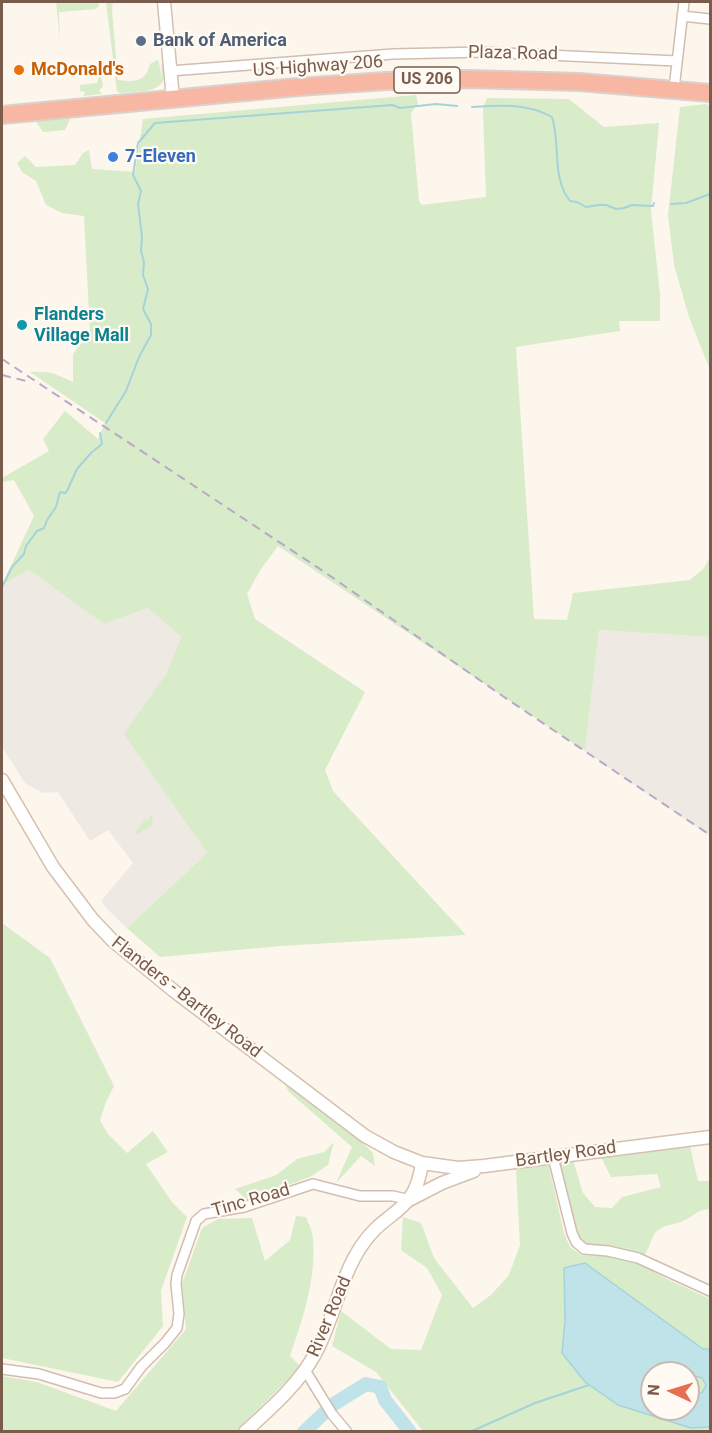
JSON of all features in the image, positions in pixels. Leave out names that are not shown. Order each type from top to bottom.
[{"type":"highway","name":"US Highway 206","points":[[2,115],[345,83],[467,79],[580,82],[711,93]]},
{"type":"main road","points":[[164,2],[173,99]]},
{"type":"main road","name":"Flanders - Bartley Road","points":[[2,780],[37,842],[68,888],[93,920],[119,947],[364,1136],[394,1152],[422,1163]]},
{"type":"main road","name":"Bartley Road","points":[[422,1163],[458,1168],[484,1166],[711,1137]]},
{"type":"main road","points":[[410,1200],[417,1186],[422,1163]]},
{"type":"main road","name":"River Road","points":[[245,1431],[292,1386],[305,1370],[320,1344],[359,1250],[375,1229],[410,1200],[442,1183],[484,1166]]},
{"type":"street","points":[[674,90],[684,2]]},
{"type":"street","points":[[682,16],[711,19]]},
{"type":"street","name":"Plaza Road","points":[[170,71],[404,53],[560,54],[677,61]]},
{"type":"street","points":[[553,1157],[576,1242],[584,1249],[608,1251],[638,1258],[711,1291]]},
{"type":"street","name":"Tinc Road","points":[[2,1369],[39,1374],[101,1393],[120,1392],[177,1328],[178,1269],[200,1216],[251,1205],[313,1184],[360,1196],[393,1196],[410,1200]]},
{"type":"street","points":[[305,1370],[332,1413],[347,1431]]},
{"type":"shaded area","points":[[29,570],[104,624],[148,608],[181,637],[166,674],[125,734],[207,853],[127,928],[101,901],[133,863],[108,830],[90,841],[58,792],[43,793],[25,783],[2,747],[2,585]]},
{"type":"shaded area","points":[[599,630],[710,637],[710,836],[585,751]]},
{"type":"green space","points":[[56,2],[98,2],[99,6],[96,9],[59,12],[60,41]]},
{"type":"green space","points":[[106,2],[113,2],[118,80],[130,81],[143,78],[150,64],[157,60],[162,81],[161,63],[164,73],[163,80],[159,86],[146,91],[120,93],[117,91]]},
{"type":"green space","points":[[101,75],[103,86],[99,90],[102,94],[83,96],[85,92],[80,91],[80,85],[97,83]]},
{"type":"green space","points":[[416,95],[418,104],[411,113],[419,201],[422,205],[486,197],[483,108],[487,98],[569,99],[604,127],[659,123],[651,210],[660,295],[660,321],[619,321],[620,331],[516,347],[534,619],[567,620],[573,593],[690,580],[704,568],[710,557],[710,637],[599,630],[585,751],[278,546],[261,569],[247,594],[255,619],[365,692],[325,770],[333,791],[466,935],[281,946],[160,957],[127,928],[207,853],[124,734],[166,674],[181,637],[148,608],[104,624],[29,570],[2,585],[34,516],[14,480],[2,482],[2,478],[49,451],[43,439],[65,411],[98,439],[105,423],[30,372],[53,374],[73,382],[73,354],[90,332],[84,216],[62,213],[46,205],[36,181],[22,172],[17,163],[25,156],[36,167],[75,165],[83,153],[89,150],[92,169],[135,172],[143,119]]},
{"type":"green space","points":[[706,104],[710,106],[710,370],[689,317],[674,265],[668,215],[680,107]]},
{"type":"green space","points":[[69,116],[65,130],[43,132],[35,120]]},
{"type":"green space","points":[[150,814],[153,818],[152,825],[137,835],[135,832],[146,819],[149,820]]},
{"type":"green space","points":[[2,923],[50,958],[114,1086],[100,1120],[107,1133],[127,1153],[153,1131],[168,1152],[146,1164],[172,1202],[187,1217],[161,1291],[163,1326],[118,1382],[2,1358]]},
{"type":"green space","points":[[283,1081],[358,1138],[373,1153],[375,1166],[361,1156],[336,1183],[352,1147],[289,1092]]},
{"type":"green space","points":[[334,1142],[328,1165],[310,1177],[247,1200],[235,1189],[276,1175],[297,1159],[324,1152]]},
{"type":"green space","points":[[690,1146],[698,1181],[710,1181],[710,1209],[702,1210],[681,1222],[658,1230],[645,1255],[616,1248],[591,1247],[582,1242],[576,1231],[560,1161],[573,1160],[583,1193],[595,1207],[612,1208],[622,1197],[661,1187],[657,1174],[611,1177],[601,1157]]},
{"type":"green space","points":[[539,1163],[548,1163],[564,1233],[570,1247],[581,1255],[615,1257],[642,1265],[710,1299],[710,1431],[423,1431],[376,1372],[332,1346],[341,1311],[391,1349],[421,1350],[442,1295],[427,1268],[401,1250],[403,1217],[421,1223],[434,1258],[473,1308],[491,1295],[509,1275],[520,1245],[516,1170]]},
{"type":"green space","points":[[296,1216],[306,1217],[313,1240],[310,1284],[304,1313],[290,1356],[301,1367],[236,1431],[2,1431],[2,1376],[37,1382],[116,1411],[186,1329],[182,1284],[202,1228],[218,1219],[252,1218],[265,1261],[290,1240]]},
{"type":"water","points":[[585,1263],[703,1349],[710,1349],[710,1427],[691,1428],[669,1421],[700,1421],[700,1393],[702,1393],[706,1385],[700,1377],[700,1361],[640,1361],[640,1412],[618,1405],[585,1382],[562,1353],[565,1321],[564,1268]]},
{"type":"waterway","points":[[106,423],[126,391],[139,357],[151,335],[151,324],[143,309],[148,289],[143,275],[144,262],[141,251],[142,237],[138,204],[141,191],[133,175],[138,143],[155,123],[392,105],[400,108],[436,104],[457,106]]},
{"type":"waterway","points":[[472,107],[523,107],[552,117],[560,182],[570,201],[586,207],[606,205],[616,209],[632,205],[653,206],[654,203]]},
{"type":"waterway","points":[[671,204],[686,203],[710,194]]},
{"type":"waterway","points":[[2,587],[12,567],[24,554],[26,546],[37,531],[44,528],[56,507],[60,492],[67,491],[77,469],[102,444],[100,433]]},
{"type":"waterway","points":[[334,1404],[366,1384],[380,1387],[385,1400],[410,1432]]},
{"type":"waterway","points":[[470,1432],[535,1403],[589,1385]]},
{"type":"waterway","points":[[304,1432],[324,1413]]},
{"type":"railway","points":[[2,359],[323,571],[504,697],[710,835]]},
{"type":"railway","points":[[2,375],[26,381]]},
{"type":"place","name":"Bank of America","points":[[141,41]]},
{"type":"place","name":"McDonald's","points":[[19,70]]},
{"type":"place","name":"7-Eleven","points":[[113,157]]},
{"type":"place","name":"Flanders Village Mall","points":[[22,325]]}]
